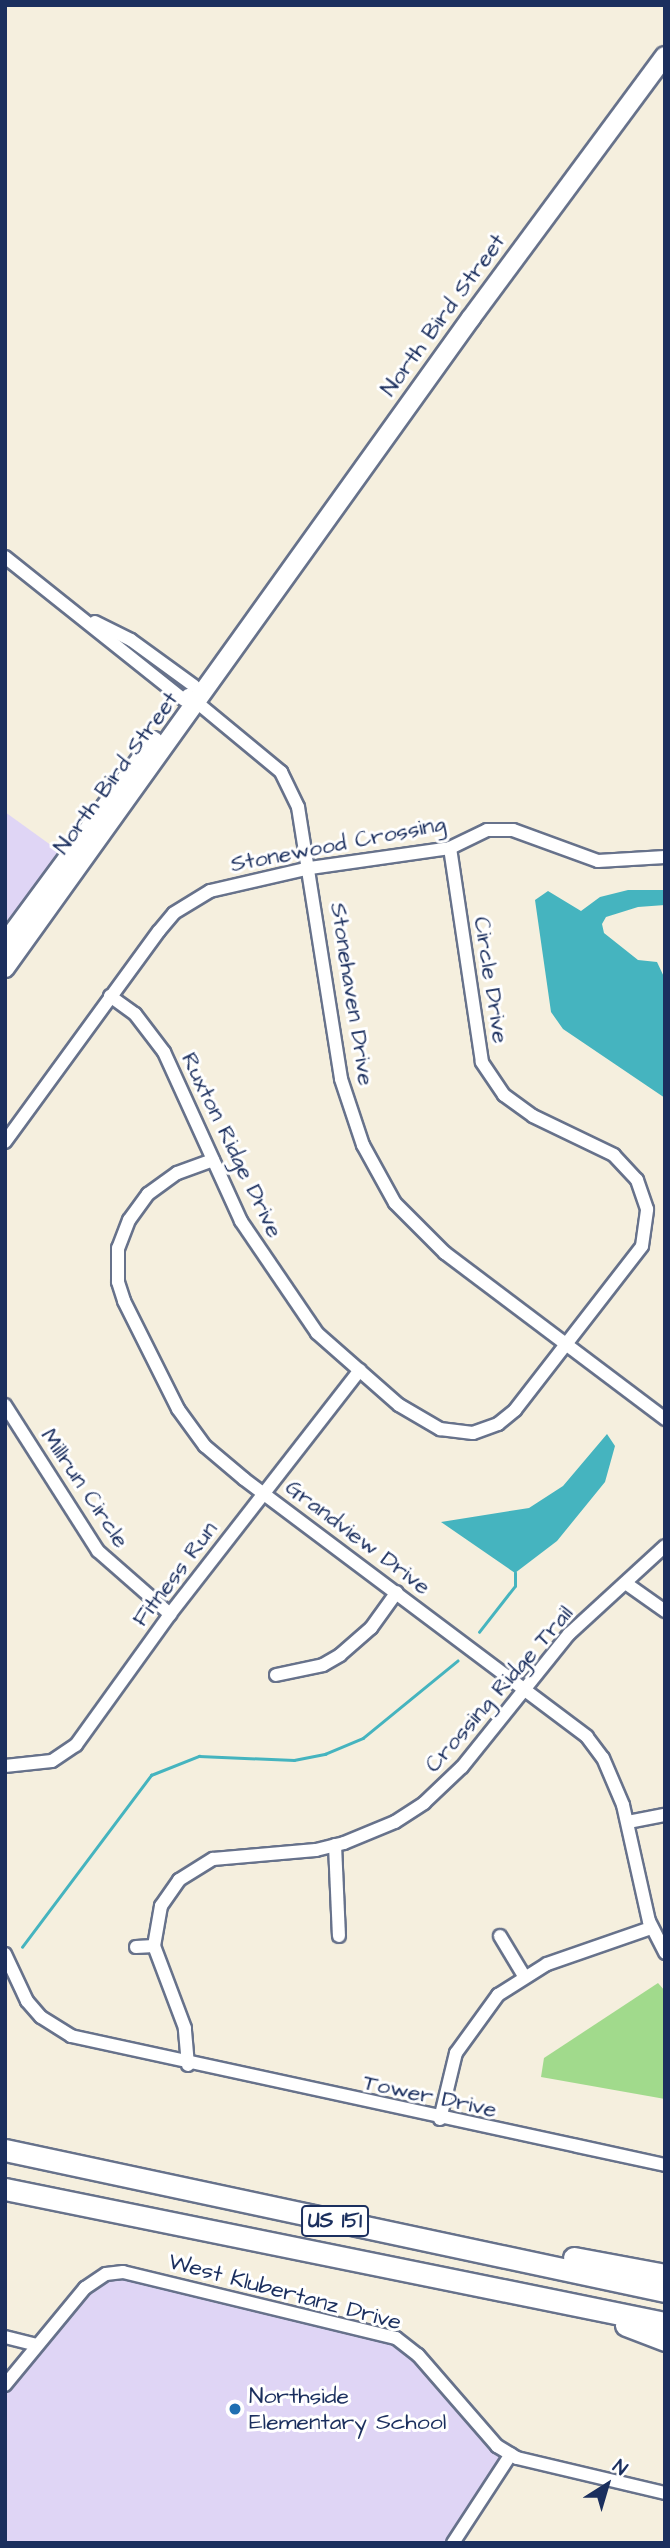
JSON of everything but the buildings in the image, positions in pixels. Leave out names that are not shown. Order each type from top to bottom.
[{"type":"highway","name":"US 151","points":[[5,2150],[665,2291]]},
{"type":"highway","name":"US 151","points":[[5,2189],[665,2323]]},
{"type":"highway","points":[[320,2218],[425,2232],[665,2275]]},
{"type":"highway","points":[[437,2278],[624,2325],[665,2340]]},
{"type":"street","name":"North Bird Street","points":[[5,943],[191,696],[255,624],[264,606],[665,56]]},
{"type":"street","name":"Stonehaven Drive","points":[[5,557],[82,615],[131,640],[191,696],[281,772],[298,807],[310,868],[341,1079],[363,1145],[395,1203],[445,1252],[665,1419]]},
{"type":"street","name":"North Bird Street","points":[[5,968],[191,696]]},
{"type":"street","name":"Stonewood Crossing","points":[[5,1142],[10,1125],[174,913],[209,891],[310,868],[450,848],[487,830],[513,830],[598,861],[665,857]]},
{"type":"street","name":"Circle Drive","points":[[450,848],[482,1062],[504,1094],[533,1116],[614,1155],[637,1180],[647,1209],[642,1246],[563,1343]]},
{"type":"street","name":"Ruxton Ridge Drive","points":[[110,996],[150,1031],[241,1221],[269,1268],[317,1333],[400,1405],[440,1429],[473,1433],[498,1424],[515,1410],[563,1343]]},
{"type":"street","name":"Grandview Drive","points":[[214,1160],[177,1173],[148,1194],[129,1220],[118,1248],[118,1282],[185,1420],[205,1446],[263,1493],[524,1686],[587,1737],[613,1777],[628,1822],[651,1928],[665,1953]]},
{"type":"street","name":"Fitness Run","points":[[5,1766],[37,1765],[71,1751],[170,1614],[360,1370]]},
{"type":"street","name":"Millrun Circle","points":[[5,1405],[98,1551],[170,1614]]},
{"type":"street","name":"Crossing Ridge Trail","points":[[154,1946],[158,1916],[171,1890],[204,1861],[335,1845],[395,1822],[434,1794],[462,1767],[524,1686],[569,1634],[627,1584],[665,1546]]},
{"type":"street","points":[[627,1584],[665,1611]]},
{"type":"street","points":[[276,1675],[323,1665],[340,1655],[370,1628],[397,1592]]},
{"type":"street","points":[[628,1822],[665,1815]]},
{"type":"street","points":[[335,1845],[339,1936]]},
{"type":"street","points":[[440,2119],[449,2075],[463,2039],[498,1995],[524,1976],[547,1964],[651,1928]]},
{"type":"street","points":[[500,1936],[524,1976]]},
{"type":"street","points":[[136,1947],[154,1946],[186,2028],[188,2064]]},
{"type":"street","name":"Tower Drive","points":[[5,1954],[27,2001],[55,2028],[188,2064],[665,2165]]},
{"type":"street","name":"West Klubertanz Drive","points":[[5,2385],[95,2279],[115,2272],[396,2338],[418,2354],[491,2439],[511,2454],[665,2493]]},
{"type":"street","points":[[5,2337],[37,2345]]},
{"type":"street","points":[[453,2543],[511,2454]]},
{"type":"shaded area","points":[[5,812],[66,856],[5,938]]},
{"type":"shaded area","name":"Northside Elementary School","points":[[106,2274],[396,2338],[511,2454],[453,2543],[5,2543],[5,2385],[37,2345]]},
{"type":"green space","points":[[658,1983],[665,1991],[665,2099],[541,2077],[544,2058]]},
{"type":"water","points":[[628,890],[665,890],[665,905],[638,907],[606,917],[602,924],[604,933],[638,960],[657,962],[665,979],[665,1098],[563,1029],[551,1012],[535,900],[548,891],[581,911],[600,897]]},
{"type":"water","points":[[607,1434],[615,1446],[605,1482],[557,1541],[515,1573],[441,1522],[529,1508],[563,1486]]},
{"type":"waterway","points":[[479,1632],[515,1586],[515,1573]]},
{"type":"waterway","points":[[22,1947],[151,1775],[199,1756],[294,1760],[325,1754],[363,1738],[457,1661]]},
{"type":"place","name":"Northside Elementary School","points":[[235,2409]]}]
